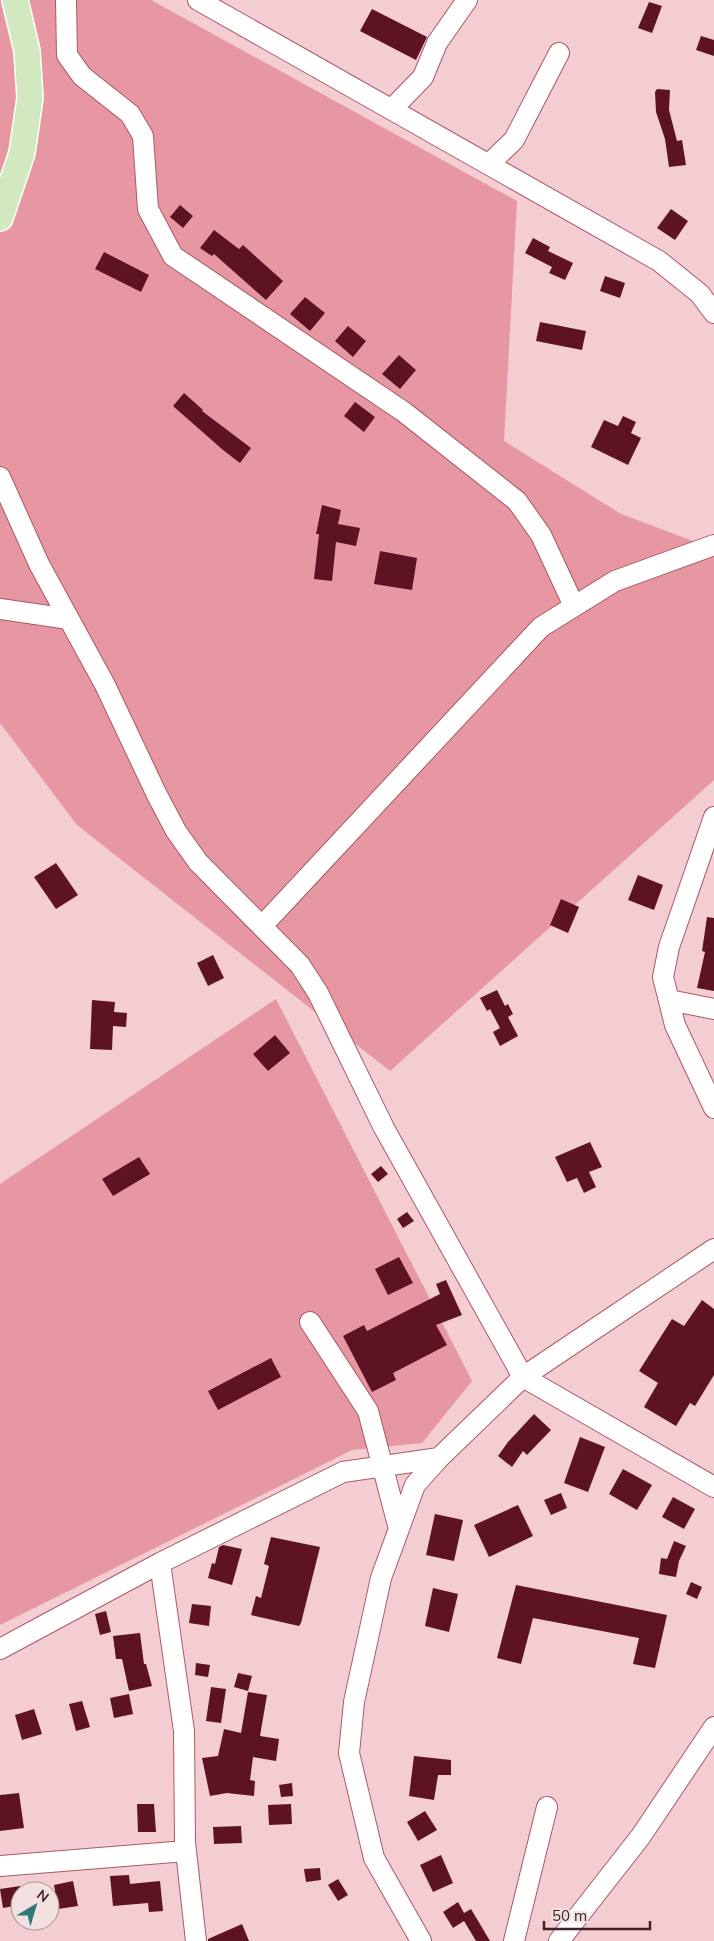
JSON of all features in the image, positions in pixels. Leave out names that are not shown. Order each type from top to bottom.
[{"type":"main road","points":[[0,218],[22,153],[30,98],[27,51],[15,0]]},
{"type":"street","points":[[66,0],[67,55],[82,76],[130,114],[143,136],[148,210],[173,256],[404,412],[517,501],[541,535],[574,606]]},
{"type":"street","points":[[198,0],[659,260],[700,294],[714,313]]},
{"type":"street","points":[[392,109],[423,77],[437,43],[467,0]]},
{"type":"street","points":[[489,164],[514,140],[559,53]]},
{"type":"street","points":[[0,477],[39,564],[105,685],[176,831],[198,862],[300,965],[318,993],[384,1128],[523,1377],[714,1486]]},
{"type":"street","points":[[262,926],[540,627],[615,581],[714,545]]},
{"type":"street","points":[[0,609],[68,619]]},
{"type":"street","points":[[714,817],[669,947],[663,977],[674,1025],[714,1108]]},
{"type":"street","points":[[669,1000],[714,1009]]},
{"type":"street","points":[[421,1941],[374,1858],[350,1753],[354,1702],[378,1588],[415,1485],[439,1458],[523,1377],[714,1249]]},
{"type":"street","points":[[310,1322],[368,1411],[399,1528]]},
{"type":"street","points":[[0,1649],[160,1563],[343,1472],[439,1458]]},
{"type":"street","points":[[160,1563],[184,1731],[186,1852],[196,1941]]},
{"type":"street","points":[[559,1941],[641,1836],[714,1727]]},
{"type":"street","points":[[514,1941],[547,1807]]},
{"type":"street","points":[[0,1866],[186,1852]]},
{"type":"shaded area","points":[[0,0],[151,0],[517,201],[504,441],[621,514],[714,549],[714,780],[390,1071],[77,825],[0,723]]},
{"type":"shaded area","points":[[276,999],[472,1381],[422,1443],[352,1450],[0,1625],[0,1184]]},
{"type":"building","points":[[649,2],[662,6],[652,33],[638,28]]},
{"type":"building","points":[[372,9],[427,37],[416,60],[360,31]]},
{"type":"building","points":[[701,36],[714,40],[714,56],[696,50]]},
{"type":"building","points":[[657,89],[670,90],[669,110],[677,141],[682,140],[686,165],[669,167],[665,139],[656,112],[655,92]]},
{"type":"building","points":[[180,205],[193,216],[183,228],[170,217]]},
{"type":"building","points":[[671,209],[688,221],[675,240],[657,228]]},
{"type":"building","points":[[214,230],[239,249],[243,245],[283,281],[266,300],[214,254],[212,256],[200,248]]},
{"type":"building","points":[[533,238],[550,247],[548,251],[573,263],[565,280],[549,273],[552,267],[525,253]]},
{"type":"building","points":[[104,252],[149,275],[141,292],[95,269]]},
{"type":"building","points":[[605,276],[625,283],[620,298],[600,291]]},
{"type":"building","points":[[305,297],[325,313],[310,331],[290,314]]},
{"type":"building","points":[[540,322],[586,331],[582,350],[536,341]]},
{"type":"building","points":[[348,326],[366,341],[353,357],[335,341]]},
{"type":"building","points":[[399,355],[416,370],[400,389],[382,374]]},
{"type":"building","points":[[184,393],[202,411],[251,448],[240,463],[173,406]]},
{"type":"building","points":[[355,402],[375,417],[364,432],[344,416]]},
{"type":"building","points":[[623,416],[636,422],[631,433],[641,438],[628,465],[591,447],[604,420],[618,426]]},
{"type":"building","points":[[322,505],[341,510],[338,524],[360,528],[356,546],[336,542],[332,581],[314,579],[319,534],[316,534]]},
{"type":"building","points":[[380,551],[417,558],[412,590],[374,584]]},
{"type":"building","points":[[56,863],[78,895],[56,909],[34,877]]},
{"type":"building","points":[[638,875],[663,885],[654,910],[628,900]]},
{"type":"building","points":[[561,899],[579,907],[568,933],[550,925]]},
{"type":"building","points":[[707,917],[714,918],[714,991],[697,988],[705,952],[702,951]]},
{"type":"building","points":[[213,955],[224,978],[208,986],[197,963]]},
{"type":"building","points":[[497,990],[505,1006],[508,1004],[513,1014],[508,1017],[518,1036],[500,1046],[493,1032],[500,1028],[490,1009],[487,1011],[480,998]]},
{"type":"building","points":[[92,1000],[115,1002],[114,1012],[127,1013],[126,1027],[113,1026],[112,1050],[90,1049]]},
{"type":"building","points":[[275,1035],[290,1053],[268,1071],[253,1054]]},
{"type":"building","points":[[590,1142],[602,1167],[589,1172],[596,1187],[584,1193],[577,1178],[567,1182],[555,1157]]},
{"type":"building","points":[[139,1157],[150,1174],[113,1196],[102,1179]]},
{"type":"building","points":[[381,1166],[388,1174],[378,1182],[371,1174]]},
{"type":"building","points":[[407,1212],[414,1221],[403,1228],[397,1219]]},
{"type":"building","points":[[399,1257],[413,1283],[388,1295],[375,1269]]},
{"type":"building","points":[[446,1280],[462,1315],[436,1325],[447,1345],[393,1373],[396,1380],[372,1392],[343,1336],[364,1325],[367,1331],[440,1294],[436,1284]]},
{"type":"building","points":[[702,1300],[714,1309],[714,1375],[695,1406],[690,1403],[676,1426],[644,1407],[658,1383],[639,1371],[672,1319],[684,1326]]},
{"type":"building","points":[[271,1358],[281,1377],[218,1410],[208,1391]]},
{"type":"building","points":[[534,1414],[551,1430],[527,1455],[523,1451],[512,1467],[498,1456],[508,1442]]},
{"type":"building","points":[[580,1437],[605,1447],[588,1492],[564,1483]]},
{"type":"building","points":[[623,1469],[652,1485],[637,1510],[609,1494]]},
{"type":"building","points":[[561,1493],[567,1508],[551,1515],[544,1500]]},
{"type":"building","points":[[673,1497],[695,1509],[684,1529],[662,1517]]},
{"type":"building","points":[[518,1505],[533,1536],[489,1557],[474,1525]]},
{"type":"building","points":[[435,1514],[463,1520],[454,1561],[426,1555]]},
{"type":"building","points":[[271,1537],[320,1547],[299,1626],[251,1615],[256,1596],[261,1598],[269,1566],[264,1564]]},
{"type":"building","points":[[674,1541],[686,1546],[679,1561],[676,1577],[659,1574],[661,1558],[667,1559]]},
{"type":"building","points":[[223,1545],[242,1549],[232,1585],[208,1578],[212,1563],[215,1564],[219,1547]]},
{"type":"building","points":[[691,1582],[702,1587],[697,1599],[686,1594]]},
{"type":"building","points":[[516,1585],[667,1615],[655,1668],[633,1664],[639,1638],[533,1618],[521,1664],[497,1658]]},
{"type":"building","points":[[433,1588],[458,1594],[449,1632],[425,1626]]},
{"type":"building","points":[[192,1604],[211,1606],[209,1626],[189,1623]]},
{"type":"building","points":[[106,1611],[111,1632],[100,1635],[95,1614]]},
{"type":"building","points":[[140,1633],[144,1664],[146,1664],[152,1686],[129,1691],[122,1659],[116,1659],[113,1636]]},
{"type":"building","points":[[196,1663],[210,1665],[208,1677],[195,1675]]},
{"type":"building","points":[[238,1673],[252,1676],[248,1691],[234,1687]]},
{"type":"building","points":[[211,1687],[226,1689],[221,1723],[206,1721]]},
{"type":"building","points":[[248,1692],[267,1695],[260,1736],[279,1739],[276,1761],[253,1757],[250,1780],[255,1781],[254,1796],[227,1793],[210,1796],[202,1758],[218,1756],[224,1729],[241,1733]]},
{"type":"building","points":[[129,1694],[133,1714],[114,1718],[110,1698]]},
{"type":"building","points":[[82,1701],[90,1727],[76,1731],[69,1704]]},
{"type":"building","points":[[34,1709],[42,1734],[22,1740],[15,1715]]},
{"type":"building","points":[[414,1756],[451,1760],[451,1775],[438,1775],[434,1800],[409,1796]]},
{"type":"building","points":[[292,1783],[293,1796],[281,1797],[279,1785]]},
{"type":"building","points":[[19,1793],[24,1828],[0,1831],[0,1795]]},
{"type":"building","points":[[137,1804],[154,1804],[156,1832],[138,1832]]},
{"type":"building","points":[[291,1804],[292,1824],[269,1825],[268,1805]]},
{"type":"building","points":[[425,1811],[437,1830],[418,1841],[407,1822]]},
{"type":"building","points":[[241,1826],[242,1843],[214,1844],[213,1827]]},
{"type":"building","points":[[441,1855],[453,1883],[433,1892],[420,1865]]},
{"type":"building","points":[[320,1868],[321,1880],[306,1882],[304,1869]]},
{"type":"building","points":[[129,1875],[130,1884],[160,1881],[163,1911],[149,1912],[148,1903],[113,1906],[110,1876]]},
{"type":"building","points":[[338,1879],[348,1895],[338,1901],[328,1885]]},
{"type":"building","points":[[73,1881],[78,1906],[60,1909],[60,1884]]},
{"type":"building","points":[[10,1888],[10,1907],[3,1908],[0,1889]]},
{"type":"building","points":[[458,1902],[464,1913],[471,1909],[490,1941],[476,1941],[464,1921],[453,1928],[443,1912]]},
{"type":"building","points":[[242,1924],[249,1941],[208,1941],[208,1939]]}]
